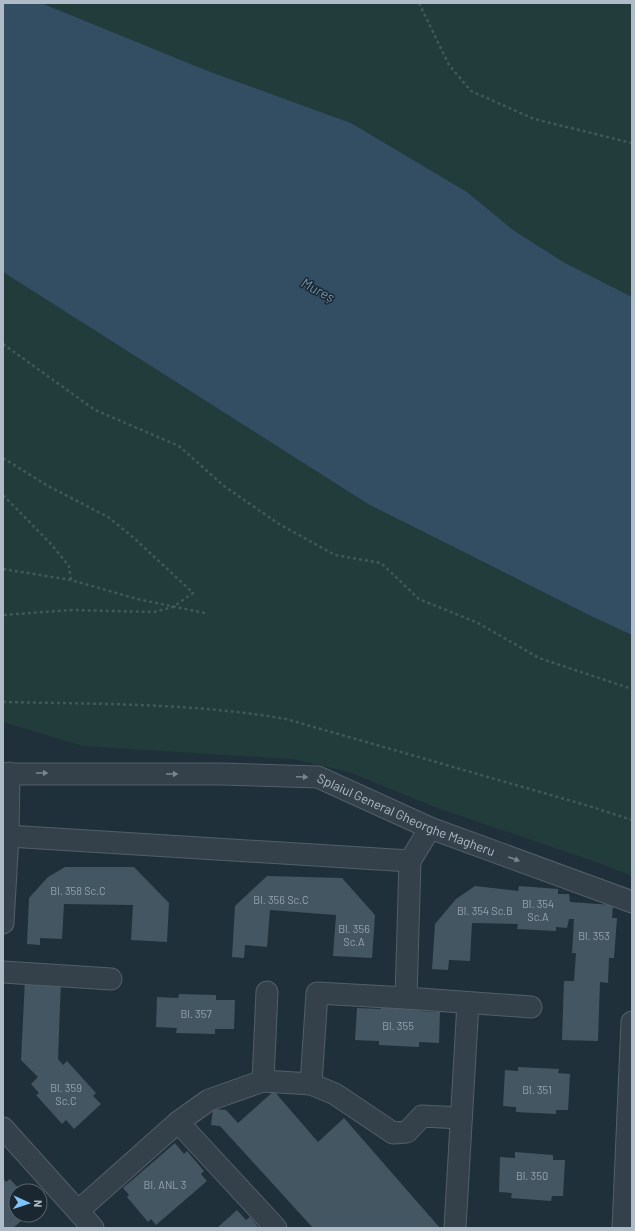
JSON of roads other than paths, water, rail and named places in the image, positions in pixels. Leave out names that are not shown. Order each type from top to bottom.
[{"type":"street","name":"Splaiul General Gheorghe Magheru","points":[[6,773],[221,774],[318,777],[430,828],[632,902]]},
{"type":"street","points":[[3,923],[8,836],[6,773]]},
{"type":"street","points":[[406,998],[410,861],[430,828]]},
{"type":"street","points":[[8,836],[410,861]]},
{"type":"street","points":[[3,972],[111,979]]},
{"type":"street","points":[[263,1081],[267,992]]},
{"type":"street","points":[[310,1084],[317,993],[531,1007]]},
{"type":"street","points":[[455,1228],[468,1003]]},
{"type":"street","points":[[623,1228],[629,1179],[632,1022]]},
{"type":"street","points":[[78,1211],[178,1122],[210,1100],[263,1081],[310,1084],[335,1094],[393,1132],[407,1132],[422,1116],[461,1118]]},
{"type":"street","points":[[178,1122],[208,1117]]},
{"type":"street","points":[[178,1122],[276,1228]]},
{"type":"street","points":[[3,1128],[94,1228]]},
{"type":"water","name":"Mureș","points":[[3,3],[41,3],[208,71],[351,123],[467,192],[513,230],[565,263],[632,297],[632,635],[593,617],[368,504],[3,272]]}]
